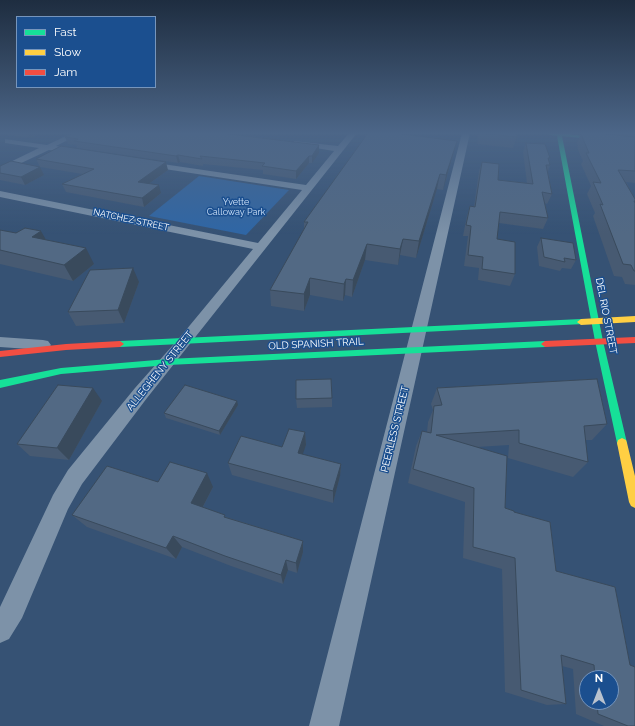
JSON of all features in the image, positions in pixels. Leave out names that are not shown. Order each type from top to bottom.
[{"type":"main road","name":"DEL RIO STREET","points":[[566,167],[599,341],[635,502]]},
{"type":"main road","name":"OLD SPANISH TRAIL","points":[[0,354],[66,347],[186,340],[635,319]]},
{"type":"main road","name":"OLD SPANISH TRAIL","points":[[0,384],[61,370],[168,362],[635,340]]},
{"type":"main road","points":[[0,347],[66,347]]},
{"type":"main road","points":[[8,373],[61,370]]},
{"type":"street","points":[[170,167],[308,188]]},
{"type":"street","name":"ALLEGHENY STREET","points":[[0,630],[13,609],[60,502],[76,477],[141,393],[186,340],[325,167]]},
{"type":"street","name":"PEERLESS STREET","points":[[324,726],[458,167]]},
{"type":"street","name":"NATCHEZ STREET","points":[[0,194],[261,247]]},
{"type":"street","points":[[0,342],[66,347]]},
{"type":"green space","name":"Yvette Calloway Park","points":[[199,176],[289,190],[246,235],[149,216]]},
{"type":"building","points":[[0,167],[40,167],[21,177],[0,173]]},
{"type":"building","points":[[82,167],[159,167],[138,182],[159,185],[142,198],[62,184],[94,169]]},
{"type":"building","points":[[268,167],[300,167],[296,171]]},
{"type":"building","points":[[344,167],[449,167],[446,175],[440,174],[419,241],[403,239],[400,249],[367,244],[353,280],[346,279],[344,284],[310,278],[304,294],[270,290],[308,222],[304,222]]},
{"type":"building","points":[[481,167],[499,167],[498,180],[533,184],[530,167],[546,167],[552,194],[542,192],[548,218],[500,212],[497,239],[515,242],[515,274],[482,269],[483,257],[468,255],[471,226],[466,225],[470,206],[475,207]]},
{"type":"building","points":[[593,167],[635,167],[635,171],[618,170],[635,199],[635,271],[631,265],[623,264],[600,204],[603,205],[593,182],[601,183]]},
{"type":"building","points":[[25,228],[41,231],[32,237],[86,248],[64,265],[0,250],[0,230],[16,233]]},
{"type":"building","points":[[541,238],[573,243],[576,260],[564,258],[565,262],[544,257]]},
{"type":"building","points":[[133,268],[118,310],[68,312],[90,270]]},
{"type":"building","points":[[331,379],[332,398],[296,399],[296,380]]},
{"type":"building","points":[[597,379],[607,424],[584,426],[588,462],[519,443],[519,430],[436,435],[507,456],[505,508],[550,522],[556,571],[615,587],[630,665],[635,667],[635,726],[628,726],[598,714],[598,710],[619,710],[619,670],[594,670],[594,665],[561,655],[566,704],[521,690],[515,558],[473,547],[474,488],[413,469],[422,431],[431,433],[434,406],[442,405],[437,388]]},
{"type":"building","points":[[58,385],[93,388],[57,448],[17,444]]},
{"type":"building","points":[[185,385],[237,401],[219,431],[164,413]]},
{"type":"building","points":[[289,429],[305,432],[298,453],[341,464],[333,491],[228,463],[241,436],[282,447]]},
{"type":"building","points":[[170,462],[207,473],[191,503],[225,515],[224,517],[303,541],[296,563],[286,560],[281,575],[173,536],[166,548],[72,515],[107,466],[158,482]]},
{"type":"traffic: fast","points":[[566,167],[599,341],[622,443]]},
{"type":"traffic: fast","points":[[120,344],[581,322]]},
{"type":"traffic: fast","points":[[0,384],[61,371],[168,362],[545,344]]},
{"type":"traffic: slow","points":[[581,322],[635,319]]},
{"type":"traffic: slow","points":[[622,443],[635,502]]},
{"type":"traffic: jam","points":[[545,344],[635,340]]},
{"type":"traffic: jam","points":[[0,354],[66,347],[120,344]]}]
